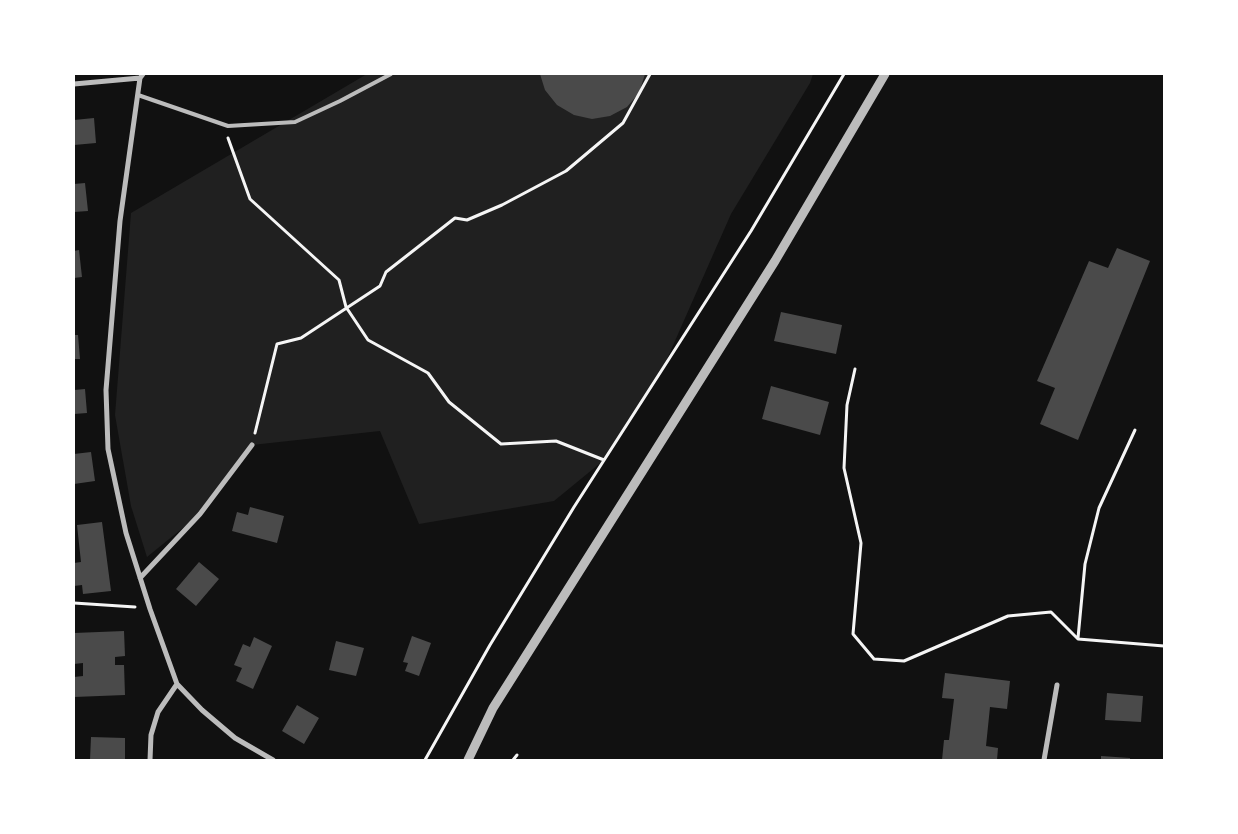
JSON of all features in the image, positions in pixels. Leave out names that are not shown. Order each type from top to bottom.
[{"type":"street","points":[[468,760],[493,708],[775,261],[885,74]]},
{"type":"street","points":[[74,84],[142,76],[120,221],[106,390],[108,449],[126,534],[177,684],[202,710],[235,738],[273,760]]},
{"type":"street","points":[[140,578],[200,514],[252,445]]},
{"type":"street","points":[[150,760],[151,735],[158,712],[177,684]]},
{"type":"street","points":[[1044,760],[1057,685]]},
{"type":"lane","points":[[138,95],[228,126],[296,122],[390,74]]},
{"type":"path","points":[[252,445],[277,344],[301,338],[380,286],[386,272],[455,218],[467,220],[502,205],[566,171],[623,123],[650,74]]},
{"type":"path","points":[[425,760],[490,644],[604,460],[751,231],[844,74]]},
{"type":"path","points":[[228,126],[228,141],[250,199],[339,280],[346,307],[368,340],[428,373],[449,402],[501,444],[556,441],[604,460]]},
{"type":"path","points":[[855,369],[847,405],[844,468],[861,543],[853,634],[874,659],[904,661],[1008,616],[1051,612],[1078,639],[1164,646]]},
{"type":"path","points":[[1078,639],[1085,564],[1099,508],[1135,430]]},
{"type":"path","points":[[74,603],[150,609]]},
{"type":"path","points":[[513,760],[517,755]]},
{"type":"shaded area","points":[[367,74],[813,74],[810,83],[731,214],[663,368],[604,460],[554,501],[419,524],[380,431],[252,445],[200,514],[147,557],[131,506],[115,415],[131,213]]},
{"type":"building","points":[[540,74],[645,74],[639,93],[627,107],[610,116],[592,119],[574,115],[557,105],[545,90]]},
{"type":"building","points":[[94,118],[96,143],[74,145],[74,120]]},
{"type":"building","points":[[85,183],[88,211],[74,212],[74,184]]},
{"type":"building","points":[[1117,248],[1150,261],[1078,440],[1040,424],[1055,388],[1037,381],[1089,261],[1108,268]]},
{"type":"building","points":[[79,250],[82,277],[74,278],[74,251]]},
{"type":"building","points":[[781,312],[842,325],[836,354],[774,341]]},
{"type":"building","points":[[74,335],[78,335],[80,359],[74,359]]},
{"type":"building","points":[[771,386],[829,402],[820,435],[762,419]]},
{"type":"building","points":[[85,389],[87,413],[74,414],[74,390]]},
{"type":"building","points":[[91,452],[95,481],[74,484],[74,454]]},
{"type":"building","points":[[250,507],[284,516],[277,543],[232,531],[237,512],[248,515]]},
{"type":"building","points":[[102,522],[111,591],[83,594],[82,585],[74,586],[74,563],[81,562],[77,525]]},
{"type":"building","points":[[199,562],[219,579],[196,606],[176,589]]},
{"type":"building","points":[[124,631],[125,656],[115,657],[115,665],[124,665],[125,695],[74,697],[74,677],[83,676],[83,663],[74,664],[74,633]]},
{"type":"building","points":[[412,636],[431,643],[419,676],[405,671],[408,663],[403,662]]},
{"type":"building","points":[[254,637],[272,646],[253,689],[236,681],[242,668],[234,665],[243,644],[250,647]]},
{"type":"building","points":[[336,641],[364,648],[356,676],[329,670]]},
{"type":"building","points":[[945,673],[1010,681],[1007,709],[990,707],[986,746],[998,748],[997,760],[942,760],[944,740],[949,740],[954,699],[942,698]]},
{"type":"building","points":[[1107,693],[1143,696],[1141,722],[1105,720]]},
{"type":"building","points":[[297,705],[319,718],[304,744],[282,731]]},
{"type":"building","points":[[91,737],[125,738],[125,760],[90,760]]},
{"type":"building","points":[[1101,756],[1130,758],[1130,760],[1101,760]]}]
